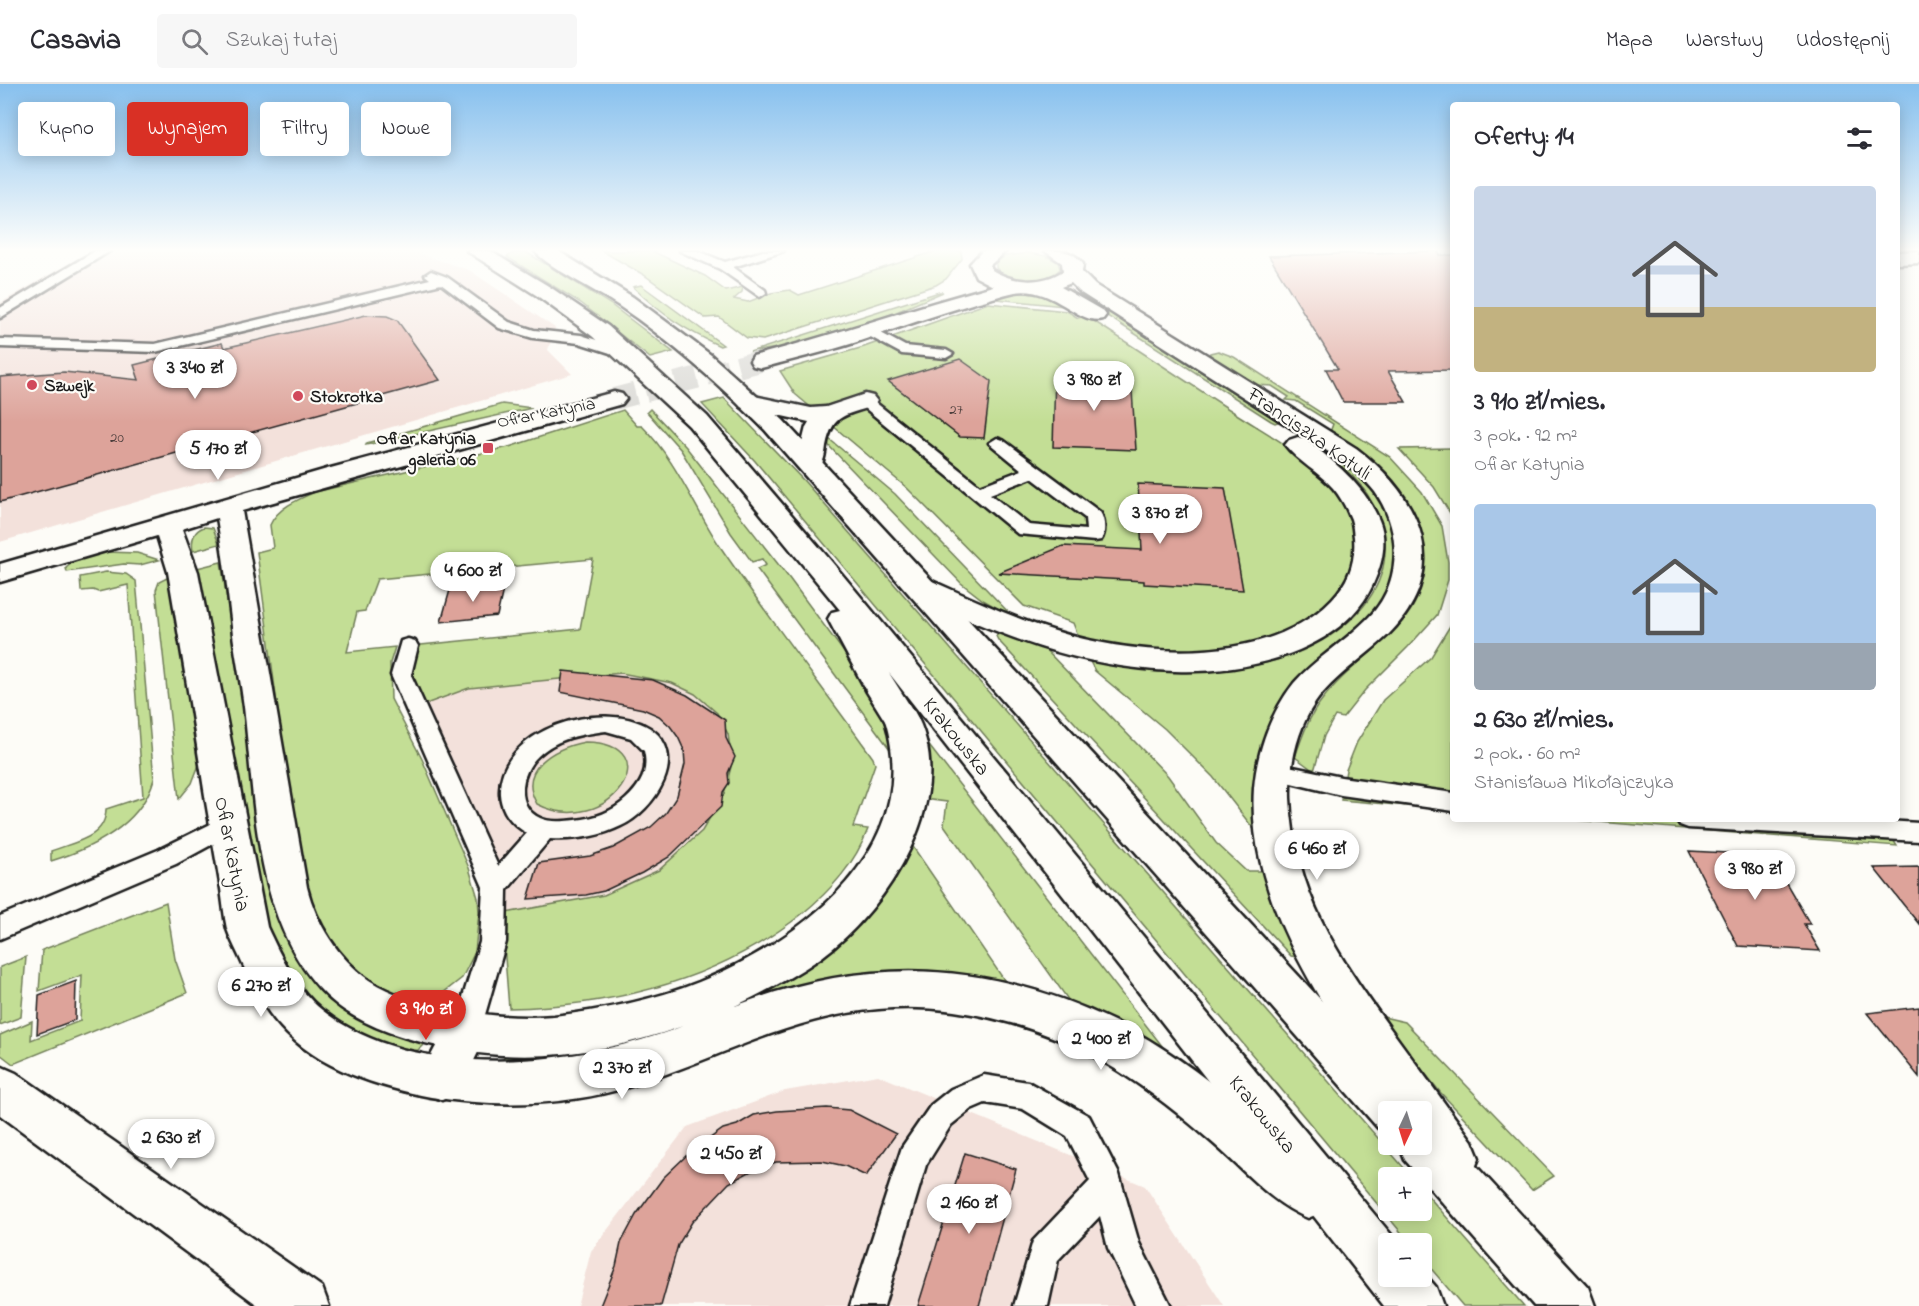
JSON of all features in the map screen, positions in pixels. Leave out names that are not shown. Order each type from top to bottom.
[{"type":"street","name":"Krakowska","points":[[568,308],[626,354],[698,421],[821,567],[1378,1258]]},
{"type":"street","points":[[635,308],[654,321],[749,402],[810,463],[1384,1101]]},
{"type":"street","points":[[919,313],[928,308]]},
{"type":"street","points":[[761,361],[870,331],[938,308]]},
{"type":"street","name":"Franciszka Kotuli","points":[[1086,308],[1292,429],[1347,453],[1384,486],[1405,525],[1411,564],[1407,585],[1397,603],[1381,625],[1318,679],[1297,704],[1289,721],[1274,771],[1272,798],[1278,844],[1302,924],[1328,975],[1513,1244]]},
{"type":"street","name":"Franciszka Kotuli","points":[[1116,308],[1292,429]]},
{"type":"street","name":"Ofiar Katynia","points":[[0,560],[212,502],[537,422],[614,399],[495,421],[392,444],[212,502],[167,524],[0,573]]},
{"type":"street","points":[[749,402],[804,414],[829,414],[865,401]]},
{"type":"street","points":[[810,463],[818,427],[829,414]]},
{"type":"street","points":[[922,588],[1036,636],[1140,658],[1190,661],[1233,658],[1279,647],[1301,638],[1331,619],[1358,590],[1368,569],[1370,535],[1357,499],[1346,484],[1292,429]]},
{"type":"street","points":[[212,502],[238,557],[262,714],[273,807],[286,880],[300,926],[319,957],[338,979],[362,999],[411,1018],[466,1032],[551,1036],[614,1026],[648,1017],[736,986],[782,960],[808,942],[855,903],[890,853],[901,826],[914,776],[911,744],[902,720],[883,692],[847,627],[821,567]]},
{"type":"street","name":"Ofiar Katynia","points":[[167,524],[183,572],[247,927],[266,972],[281,996],[306,1023],[330,1041],[388,1065],[442,1078],[524,1082],[568,1079],[608,1071],[662,1055],[783,1009],[822,998],[862,992],[932,990],[1010,1001],[1075,1023],[1129,1051],[1190,1094],[1378,1260]]},
{"type":"street","points":[[442,1078],[466,1032]]},
{"type":"street","points":[[0,1088],[303,1306]]},
{"type":"street","points":[[1432,1154],[1569,1306]]},
{"type":"street","name":"Krakowska","points":[[1402,1287],[1417,1306]]},
{"type":"lane","points":[[0,344],[155,348],[324,308]]},
{"type":"lane","points":[[481,308],[504,325],[533,334],[581,339],[626,354]]},
{"type":"lane","points":[[870,331],[902,350],[946,354]]},
{"type":"lane","points":[[865,401],[1027,531],[1095,536],[1094,516],[997,443]]},
{"type":"lane","points":[[978,493],[1034,471]]},
{"type":"lane","points":[[408,646],[401,675],[495,887],[493,942],[466,1032]]},
{"type":"lane","points":[[495,887],[544,830],[587,829],[620,816],[638,803],[656,777],[657,757],[648,739],[627,727],[606,723],[579,725],[552,735],[529,751],[514,770],[509,791],[515,810],[532,824],[544,830]]},
{"type":"lane","points":[[1274,771],[1341,786],[1450,801]]},
{"type":"lane","points":[[1742,822],[1919,832]]},
{"type":"lane","points":[[0,928],[167,857],[227,825]]},
{"type":"lane","points":[[867,1306],[913,1158],[941,1115],[961,1099],[984,1089],[1028,1096],[1077,1126],[1108,1185],[1124,1248],[1154,1306]]},
{"type":"lane","points":[[1031,1306],[1044,1252],[1108,1185]]},
{"type":"shaded area","points":[[0,308],[525,308],[555,328],[548,350],[572,374],[0,542]]},
{"type":"shaded area","points":[[621,673],[672,683],[695,694],[717,713],[728,734],[732,763],[724,794],[702,831],[659,870],[604,895],[506,913],[493,857],[423,705],[469,688]]},
{"type":"shaded area","points":[[878,1075],[1145,1186],[1224,1306],[577,1306],[591,1251],[687,1127],[785,1091]]},
{"type":"green space","points":[[587,308],[615,308],[673,352],[650,358]]},
{"type":"green space","points":[[657,308],[672,308],[723,345],[720,346],[696,334]]},
{"type":"green space","points":[[691,308],[864,308],[763,340],[747,338],[719,317],[705,318]]},
{"type":"green space","points":[[889,308],[906,308],[866,325],[785,347],[750,352]]},
{"type":"green space","points":[[974,308],[1038,308],[1067,311],[1078,318],[1086,316],[1288,447],[1323,474],[1345,502],[1351,520],[1354,549],[1350,573],[1339,591],[1299,625],[1270,638],[1239,647],[1175,650],[1143,648],[1079,638],[1073,623],[1024,606],[907,488],[795,394],[780,371],[864,347]]},
{"type":"green space","points":[[1111,309],[1283,420],[1275,423],[1271,421],[1101,312]]},
{"type":"green space","points":[[1218,351],[1234,357],[1390,457],[1422,492],[1442,526],[1448,562],[1448,580],[1437,615],[1365,690],[1343,718],[1335,716],[1324,736],[1314,771],[1295,757],[1303,734],[1317,706],[1353,668],[1386,639],[1411,611],[1420,591],[1423,577],[1422,540],[1407,502],[1395,486],[1364,457],[1330,432],[1333,424],[1296,401],[1286,400],[1289,397],[1272,386],[1255,385],[1209,356],[1210,353]]},
{"type":"green space","points":[[724,398],[805,482],[1378,1138],[1378,1155],[1393,1155],[1403,1167],[1378,1167],[1378,1205],[755,461],[702,404]]},
{"type":"green space","points":[[502,404],[532,408],[366,445],[367,443]]},
{"type":"green space","points":[[650,409],[686,447],[789,578],[883,705],[898,760],[757,569],[766,565],[762,559],[752,562],[731,533],[681,450],[647,412]]},
{"type":"green space","points":[[623,410],[637,426],[642,426],[665,453],[719,545],[873,758],[875,764],[853,827],[868,829],[849,865],[823,896],[770,937],[736,956],[700,972],[626,995],[587,1002],[509,1008],[504,945],[506,913],[604,895],[659,870],[702,831],[724,794],[732,763],[728,734],[717,713],[695,694],[672,683],[621,673],[469,688],[423,705],[413,675],[414,662],[421,645],[580,629],[593,559],[377,579],[365,611],[357,612],[347,652],[395,647],[390,663],[391,699],[422,759],[469,868],[478,898],[479,912],[475,952],[462,978],[434,1000],[410,1004],[401,1003],[343,963],[311,908],[295,841],[257,552],[273,548],[270,525],[273,519],[289,505],[315,492],[509,447]]},
{"type":"green space","points":[[1304,434],[1346,463],[1368,484],[1380,501],[1389,518],[1394,537],[1393,573],[1377,608],[1353,632],[1298,677],[1281,700],[1264,742],[1255,778],[1256,832],[1213,777],[1165,729],[1095,671],[1088,658],[1193,669],[1256,665],[1287,657],[1316,644],[1342,627],[1363,606],[1378,582],[1385,555],[1382,526],[1367,494],[1353,476],[1317,448],[1297,436]]},
{"type":"green space","points":[[828,438],[895,494],[1013,617],[983,600],[961,583],[829,446]]},
{"type":"green space","points":[[1450,448],[1450,513],[1434,487],[1399,449]]},
{"type":"green space","points":[[204,527],[213,528],[219,544],[193,551],[194,536]]},
{"type":"green space","points":[[106,552],[137,553],[159,560],[140,565],[124,564],[67,572],[66,568],[80,556]]},
{"type":"green space","points":[[221,562],[273,891],[297,958],[319,986],[424,1037],[424,1044],[418,1050],[407,1052],[354,1035],[300,994],[266,934],[197,568]]},
{"type":"green space","points":[[106,572],[126,574],[136,581],[154,779],[148,795],[127,822],[99,841],[51,861],[51,851],[95,833],[105,819],[106,809],[143,797],[128,585],[98,592],[81,591],[80,577]]},
{"type":"green space","points":[[173,575],[202,757],[192,783],[179,799],[156,590],[159,582]]},
{"type":"green space","points":[[1450,626],[1450,810],[1341,800],[1346,770],[1357,742],[1383,700],[1431,657]]},
{"type":"green space","points":[[1000,633],[1043,647],[1168,776],[1216,843],[1246,871],[1267,871],[1298,957],[1291,956],[998,640],[996,636]]},
{"type":"green space","points":[[925,741],[1173,1060],[1074,1008],[944,825],[947,802],[923,799]]},
{"type":"green space","points":[[585,742],[611,746],[625,757],[627,772],[621,787],[607,801],[587,810],[563,812],[537,804],[532,792],[531,780],[535,771],[542,762],[561,749]]},
{"type":"green space","points":[[1599,822],[1882,822],[1897,846]]},
{"type":"green space","points":[[909,841],[1009,987],[987,982],[626,1053],[502,1062],[506,1053],[729,1004]]},
{"type":"green space","points":[[166,902],[175,959],[187,993],[13,1064],[0,1054],[0,1035],[32,1021],[31,1040],[80,1021],[82,975],[39,991],[42,950]]},
{"type":"green space","points":[[26,957],[21,1017],[0,1025],[0,967]]},
{"type":"green space","points":[[1379,1016],[1405,1022],[1554,1176],[1532,1190],[1440,1092]]},
{"type":"green space","points":[[1432,1200],[1524,1306],[1463,1306],[1432,1270],[1432,1233],[1402,1233],[1392,1221],[1432,1221]]},
{"type":"building","points":[[1301,308],[1450,308],[1450,370],[1388,371],[1406,402],[1343,402],[1326,369],[1338,369]]},
{"type":"building","points":[[366,315],[387,316],[397,320],[440,380],[0,502],[0,377],[64,372],[139,380],[134,365],[222,343],[224,348]]},
{"type":"building","points":[[960,359],[991,381],[984,438],[960,437],[888,381]]},
{"type":"building","points":[[1055,373],[1131,376],[1136,450],[1053,447]]},
{"type":"building","points":[[1138,484],[1225,488],[1243,590],[1144,584],[1144,581],[998,573],[1063,546],[1142,550]]},
{"type":"building","points":[[504,585],[497,616],[441,622],[450,590]]},
{"type":"building","points":[[563,671],[653,680],[687,695],[725,720],[726,738],[735,757],[728,773],[729,783],[723,792],[721,807],[669,857],[604,891],[586,895],[528,899],[539,863],[590,856],[613,848],[651,827],[666,813],[677,796],[685,764],[684,750],[678,737],[659,716],[643,709],[560,692]]},
{"type":"building","points":[[1689,851],[1765,855],[1780,881],[1785,881],[1810,924],[1804,924],[1820,951],[1738,946]]},
{"type":"building","points":[[1919,867],[1919,924],[1874,868]]},
{"type":"building","points":[[76,981],[75,1020],[37,1034],[39,995]]},
{"type":"building","points":[[1919,1007],[1919,1077],[1867,1013]]},
{"type":"building","points":[[827,1108],[849,1110],[896,1134],[866,1176],[845,1166],[822,1161],[776,1162],[751,1171],[729,1183],[692,1222],[678,1245],[661,1306],[600,1306],[616,1266],[621,1243],[636,1215],[663,1178],[688,1154],[723,1129],[737,1125],[754,1115]]},
{"type":"building","points":[[965,1153],[1016,1169],[979,1306],[918,1306]]},
{"type":"tunnel","points":[[614,399],[761,361]]},
{"type":"place","name":"Szwejk","points":[[32,385]]},
{"type":"place","name":"Stokrotka","points":[[298,396]]},
{"type":"place","name":"Ofiar Katynia galeria 06","points":[[488,448]]}]
